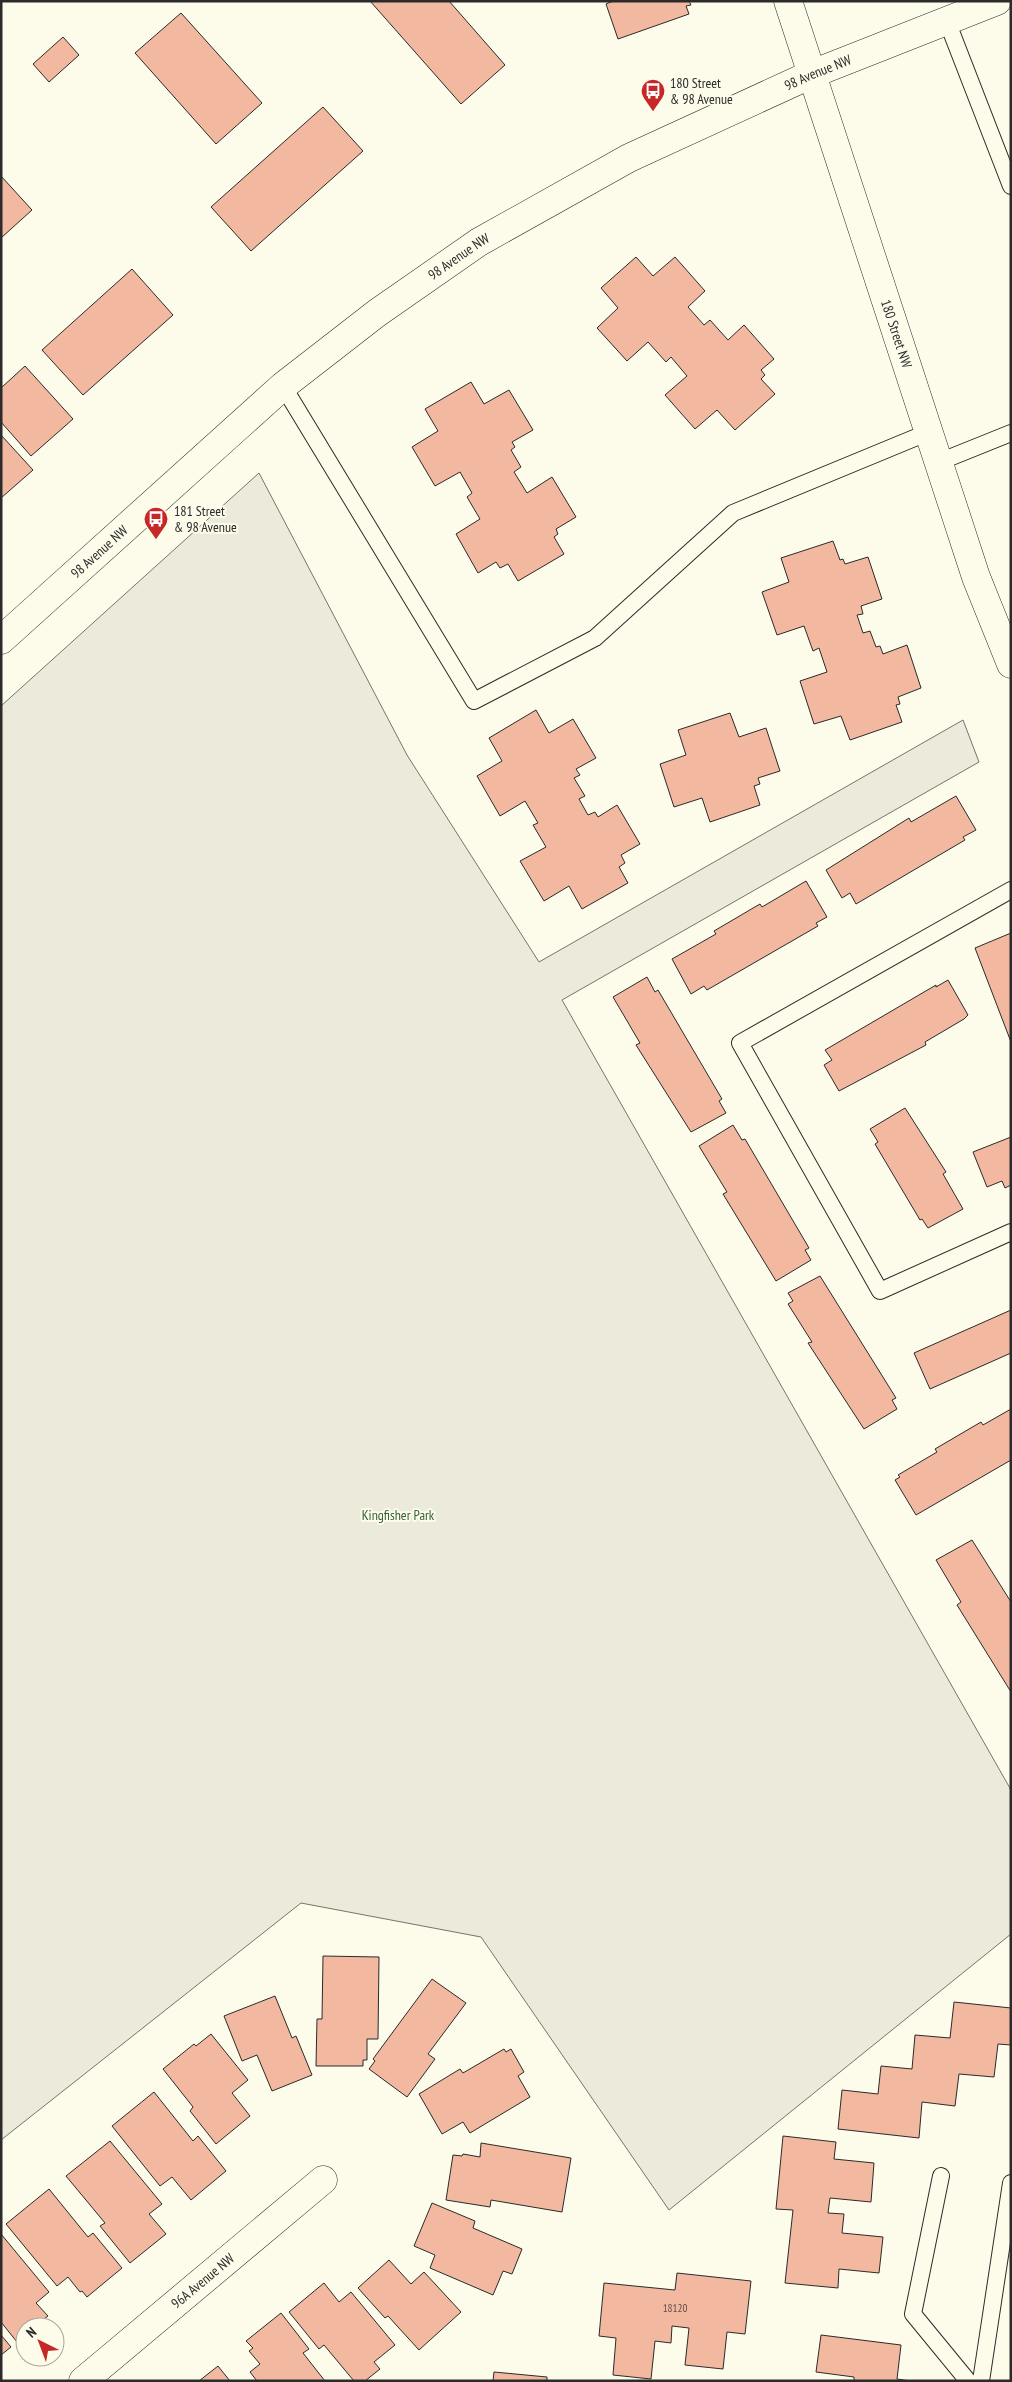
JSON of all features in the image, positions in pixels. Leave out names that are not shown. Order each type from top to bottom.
[{"type":"street","name":"180 Street NW","points":[[788,1],[976,577],[1011,664]]},
{"type":"street","name":"98 Avenue NW","points":[[1,640],[283,386],[378,313],[479,242],[629,158],[812,74],[997,1]]},
{"type":"street","name":"96A Avenue NW","points":[[82,2381],[324,2180]]},
{"type":"lane","points":[[947,21],[1011,186]]},
{"type":"lane","points":[[283,386],[474,701],[595,638],[733,513],[929,432]]},
{"type":"lane","points":[[939,462],[1011,433]]},
{"type":"lane","points":[[1011,890],[740,1043],[880,1291],[1011,1232]]},
{"type":"lane","points":[[941,2176],[913,2314],[968,2381]]},
{"type":"lane","points":[[981,2381],[1011,2184]]},
{"type":"green space","name":"Kingfisher Park","points":[[259,473],[407,755],[539,962],[963,720],[979,762],[562,1000],[1011,1790],[1011,1934],[669,2210],[481,1937],[301,1903],[1,2140],[1,706]]},
{"type":"building","points":[[370,1],[449,1],[505,65],[461,104]]},
{"type":"building","points":[[613,1],[689,1],[691,5],[686,6],[689,14],[618,39],[606,4]]},
{"type":"building","points":[[181,13],[262,103],[216,144],[135,53]]},
{"type":"building","points":[[63,37],[79,55],[49,82],[33,64]]},
{"type":"building","points":[[323,107],[363,151],[251,251],[211,207]]},
{"type":"building","points":[[1,176],[32,210],[1,238]]},
{"type":"building","points":[[636,257],[653,276],[675,257],[705,291],[688,307],[704,325],[710,320],[728,340],[744,325],[774,359],[761,370],[765,375],[761,379],[775,394],[735,430],[717,410],[695,429],[665,395],[687,376],[671,357],[666,362],[648,342],[627,361],[597,328],[618,308],[601,288]]},
{"type":"building","points":[[132,269],[173,315],[83,395],[42,350]]},
{"type":"building","points":[[25,366],[73,419],[31,456],[1,422],[1,388]]},
{"type":"building","points":[[471,382],[484,404],[509,390],[533,430],[512,442],[515,447],[511,450],[521,467],[514,472],[527,493],[552,477],[576,517],[556,529],[558,534],[554,537],[564,554],[518,581],[508,564],[500,568],[496,562],[478,573],[456,534],[480,519],[467,497],[472,493],[460,472],[435,486],[412,447],[438,431],[425,409]]},
{"type":"building","points":[[1,435],[33,470],[1,498]]},
{"type":"building","points":[[833,541],[840,560],[843,559],[845,564],[868,557],[882,599],[861,606],[863,614],[857,615],[863,633],[870,631],[876,647],[880,646],[883,654],[907,645],[921,688],[898,697],[900,704],[896,705],[902,722],[850,740],[841,716],[814,724],[800,681],[827,672],[819,648],[813,651],[804,626],[777,635],[762,592],[789,582],[781,558]]},
{"type":"building","points":[[536,710],[549,733],[573,719],[596,758],[576,769],[580,775],[574,778],[585,796],[579,799],[588,815],[595,812],[598,817],[617,805],[640,844],[621,855],[625,863],[619,867],[628,883],[582,909],[569,886],[544,901],[520,861],[546,847],[533,825],[538,823],[525,801],[500,816],[477,776],[502,761],[489,738]]},
{"type":"building","points":[[730,713],[739,737],[766,728],[780,771],[758,778],[760,784],[754,786],[760,805],[710,822],[702,798],[674,807],[660,764],[686,755],[678,730]]},
{"type":"building","points":[[956,796],[976,830],[963,837],[965,840],[856,904],[850,893],[842,898],[826,870],[909,818],[911,822]]},
{"type":"building","points":[[806,881],[827,917],[816,923],[818,926],[707,990],[704,986],[691,994],[672,959],[716,934],[714,931],[760,904],[762,907]]},
{"type":"building","points":[[1011,933],[1011,1042],[975,948]]},
{"type":"building","points":[[647,977],[655,992],[658,990],[722,1099],[719,1101],[726,1113],[691,1132],[636,1045],[640,1043],[613,997]]},
{"type":"building","points":[[948,980],[968,1015],[925,1042],[926,1045],[839,1091],[824,1065],[832,1060],[825,1050],[936,985],[936,987]]},
{"type":"building","points":[[905,1108],[946,1172],[943,1174],[963,1209],[928,1228],[922,1219],[920,1220],[875,1144],[878,1142],[870,1129]]},
{"type":"building","points":[[733,1125],[742,1140],[745,1139],[809,1248],[805,1250],[811,1260],[776,1281],[723,1194],[727,1192],[699,1146]]},
{"type":"building","points":[[1011,1137],[1011,1185],[1005,1188],[1002,1181],[987,1187],[973,1152]]},
{"type":"building","points":[[820,1276],[896,1398],[892,1400],[897,1409],[864,1429],[808,1343],[812,1342],[788,1304],[793,1301],[788,1293]]},
{"type":"building","points":[[1011,1310],[1011,1353],[930,1389],[914,1353]]},
{"type":"building","points":[[1011,1409],[1011,1460],[916,1515],[895,1480],[900,1477],[898,1475],[937,1452],[935,1449],[981,1422],[983,1425]]},
{"type":"building","points":[[972,1540],[1011,1602],[1011,1692],[957,1605],[961,1602],[936,1560]]},
{"type":"building","points":[[323,1956],[379,1957],[378,2039],[367,2039],[367,2060],[363,2060],[363,2066],[316,2066],[317,2019],[322,2019]]},
{"type":"building","points":[[432,1979],[466,2003],[428,2054],[435,2059],[407,2097],[369,2069],[375,2061],[373,2059]]},
{"type":"building","points":[[275,1996],[292,2038],[296,2036],[312,2075],[272,2091],[257,2055],[242,2061],[224,2016]]},
{"type":"building","points":[[954,2002],[1011,2008],[1011,2045],[998,2044],[994,2077],[959,2074],[955,2106],[922,2102],[919,2138],[838,2129],[842,2090],[878,2094],[881,2066],[912,2069],[915,2035],[950,2038]]},
{"type":"building","points":[[211,2034],[248,2080],[232,2093],[250,2116],[216,2144],[190,2111],[193,2107],[163,2069],[194,2044],[196,2046]]},
{"type":"building","points":[[504,2049],[506,2052],[511,2049],[524,2072],[518,2076],[530,2097],[470,2133],[463,2122],[442,2134],[419,2094],[460,2069],[463,2073]]},
{"type":"building","points":[[154,2092],[193,2141],[198,2136],[226,2171],[191,2200],[172,2177],[160,2186],[112,2126]]},
{"type":"building","points":[[783,2136],[836,2142],[834,2159],[874,2163],[871,2202],[830,2198],[828,2213],[844,2214],[842,2233],[883,2237],[879,2273],[839,2269],[838,2288],[785,2283],[793,2210],[776,2209]]},
{"type":"building","points":[[110,2141],[162,2204],[149,2214],[166,2234],[130,2263],[100,2226],[105,2223],[66,2176]]},
{"type":"building","points":[[481,2143],[571,2158],[562,2212],[491,2200],[490,2207],[446,2200],[453,2155],[462,2156],[463,2154],[480,2157]]},
{"type":"building","points":[[49,2189],[88,2237],[93,2233],[122,2268],[87,2297],[82,2291],[80,2292],[68,2277],[57,2286],[6,2224]]},
{"type":"building","points":[[432,2203],[475,2221],[473,2228],[522,2249],[512,2274],[503,2271],[493,2295],[430,2268],[435,2255],[414,2246]]},
{"type":"building","points":[[1,2234],[49,2292],[36,2303],[48,2316],[15,2317],[15,2340],[1,2322]]},
{"type":"building","points":[[389,2260],[411,2284],[424,2272],[461,2312],[419,2350],[388,2316],[385,2318],[358,2288]]},
{"type":"building","points":[[677,2273],[751,2281],[745,2334],[727,2332],[723,2369],[685,2365],[689,2328],[672,2326],[671,2343],[655,2341],[651,2379],[613,2375],[616,2338],[599,2336],[604,2283],[675,2290]]},
{"type":"building","points":[[324,2283],[339,2302],[351,2292],[395,2345],[374,2362],[380,2369],[365,2381],[354,2381],[324,2345],[319,2349],[289,2312]]},
{"type":"building","points":[[281,2313],[309,2349],[303,2353],[325,2381],[257,2381],[250,2372],[260,2364],[249,2351],[253,2348],[246,2341]]},
{"type":"building","points":[[1,2335],[11,2347],[1,2355]]},
{"type":"building","points":[[821,2335],[901,2345],[897,2379],[910,2381],[854,2381],[854,2377],[816,2372]]},
{"type":"building","points":[[218,2366],[230,2381],[199,2381]]},
{"type":"building","points":[[494,2372],[547,2377],[547,2381],[493,2381]]},
{"type":"place","name":"180 Street & 98 Avenue","points":[[653,112]]},
{"type":"place","name":"181 Street & 98 Avenue","points":[[156,540]]}]
